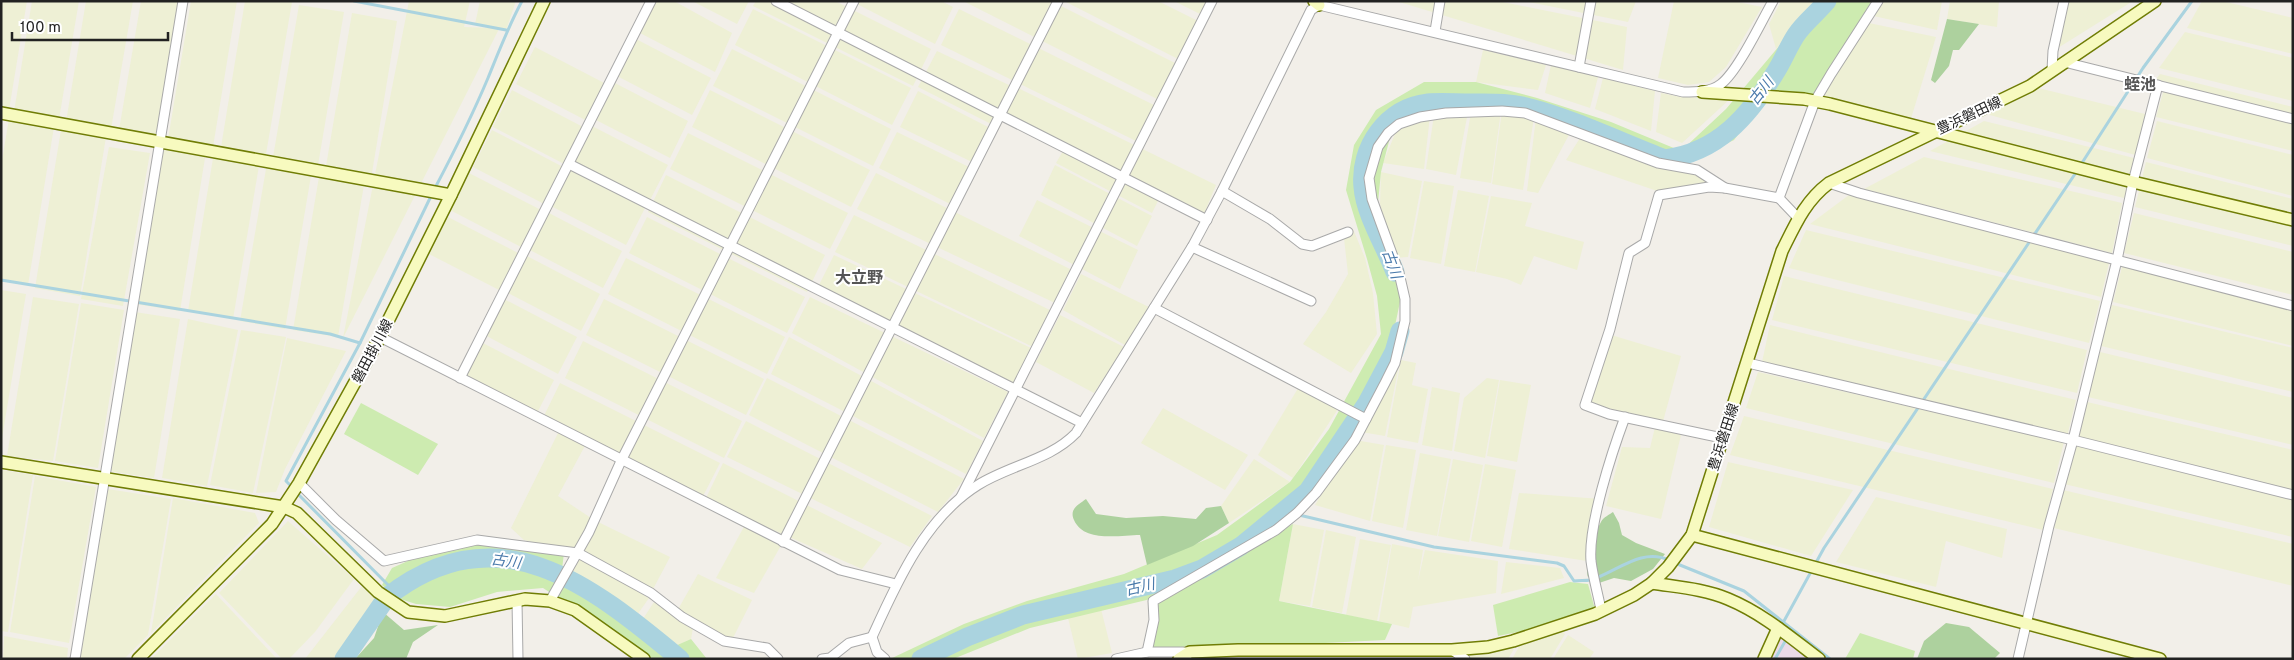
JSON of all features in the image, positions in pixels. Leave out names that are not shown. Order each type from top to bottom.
[{"type":"street","points":[[75,659],[183,1]]},
{"type":"street","name":"磐田掛川線","points":[[138,659],[272,524],[299,484],[380,337],[451,195],[544,1]]},
{"type":"street","points":[[460,378],[652,1]]},
{"type":"street","points":[[776,1],[1207,220]]},
{"type":"street","points":[[551,598],[578,552],[854,1]]},
{"type":"street","points":[[783,542],[1058,1]]},
{"type":"street","points":[[960,500],[1212,1]]},
{"type":"street","points":[[1435,32],[1440,1]]},
{"type":"street","points":[[1579,67],[1591,1]]},
{"type":"street","points":[[1702,92],[1720,85],[1734,69],[1773,1]]},
{"type":"street","points":[[1779,198],[1815,101],[1830,74],[1878,1]]},
{"type":"street","points":[[2052,70],[2053,52],[2064,1]]},
{"type":"street","name":"豊浜磐田線","points":[[1190,652],[1238,650],[1452,650],[1488,647],[1513,641],[1601,610],[1634,595],[1652,583],[1668,567],[1692,535],[1782,251],[1798,218],[1814,194],[1829,183],[2030,86],[2155,1]]},
{"type":"street","points":[[885,659],[877,652],[872,637],[896,584],[934,526],[978,485],[1058,449],[1072,438],[1082,423],[1192,247],[1222,191],[1302,26],[1316,3],[1361,17],[1435,32],[1684,92],[1744,94],[1815,101],[2133,182],[2293,220]]},
{"type":"street","points":[[2064,62],[2293,119]]},
{"type":"street","points":[[2018,659],[2049,526],[2073,440],[2117,260],[2133,182],[2158,85]]},
{"type":"street","points":[[1147,652],[1154,620],[1153,601],[1276,530],[1297,513],[1316,493],[1355,440],[1395,363],[1405,321],[1405,298],[1399,273],[1372,200],[1369,178],[1378,147],[1388,133],[1399,124],[1446,113],[1502,111],[1525,113],[1658,163],[1697,170],[1724,188]]},
{"type":"street","points":[[1,113],[451,195]]},
{"type":"street","points":[[569,164],[1082,423]]},
{"type":"street","points":[[1829,183],[1859,193],[2293,306]]},
{"type":"street","points":[[1722,438],[1625,418],[1586,405],[1610,329],[1629,253],[1645,243],[1659,195],[1709,187],[1724,188],[1779,198],[1798,218]]},
{"type":"street","points":[[1222,191],[1270,220],[1302,244],[1312,246],[1348,232]]},
{"type":"street","points":[[1192,247],[1311,301]]},
{"type":"street","points":[[1154,308],[1366,419]]},
{"type":"street","points":[[380,337],[840,570],[896,584]]},
{"type":"street","points":[[1748,363],[2073,440],[2293,495]]},
{"type":"street","points":[[1601,610],[1591,560],[1594,527],[1613,450],[1625,418]]},
{"type":"street","points":[[1,462],[284,507],[297,513],[378,592],[394,605],[408,612],[445,616],[517,601],[551,598],[575,610],[644,659]]},
{"type":"street","points":[[299,484],[336,520],[384,561],[476,540],[578,552],[650,593],[682,618],[724,640],[767,648],[778,659]]},
{"type":"street","points":[[1692,535],[2160,659]]},
{"type":"street","points":[[1652,583],[1727,598],[1748,608],[1819,659]]},
{"type":"street","points":[[517,601],[518,659]]},
{"type":"street","points":[[1764,659],[1778,628]]},
{"type":"street","points":[[822,659],[830,658],[849,643],[872,637]]},
{"type":"street","points":[[1452,650],[1465,659]]},
{"type":"street","points":[[1116,659],[1147,652],[1190,652]]},
{"type":"street","points":[[1179,659],[1190,652]]},
{"type":"shaded area","points":[[1784,621],[1827,659],[1765,659]]},
{"type":"green space","points":[[1,1],[27,1],[8,116],[1,115]]},
{"type":"green space","points":[[32,1],[79,1],[59,119],[14,112]]},
{"type":"green space","points":[[86,1],[133,1],[111,129],[66,122]]},
{"type":"green space","points":[[141,1],[187,1],[164,138],[119,130]]},
{"type":"green space","points":[[191,1],[237,1],[212,153],[206,152],[180,311],[135,304],[161,145],[167,145]]},
{"type":"green space","points":[[245,1],[292,2],[265,160],[260,160],[233,319],[188,311],[214,152],[220,153]]},
{"type":"green space","points":[[409,1],[470,1],[464,27],[494,28],[475,24],[480,1],[516,1],[506,30],[499,29],[343,338]]},
{"type":"green space","points":[[656,1],[674,1],[732,33],[715,72],[640,33]]},
{"type":"green space","points":[[692,1],[749,1],[737,24]]},
{"type":"green space","points":[[756,1],[835,1],[931,49],[913,86],[753,6]]},
{"type":"green space","points":[[851,1],[941,1],[953,7],[935,44]]},
{"type":"green space","points":[[963,1],[1051,1],[1175,63],[1157,99]]},
{"type":"green space","points":[[1064,1],[1158,1],[1198,21],[1178,59]]},
{"type":"green space","points":[[1174,1],[1207,1],[1200,14]]},
{"type":"green space","points":[[1396,1],[1498,1],[1627,27],[1623,70]]},
{"type":"green space","points":[[1524,1],[1636,1],[1628,22]]},
{"type":"green space","points":[[1674,1],[1733,1],[1762,7],[1726,67],[1709,82],[1688,85],[1658,78]]},
{"type":"green space","points":[[1781,1],[1814,1],[1776,49],[1769,24]]},
{"type":"green space","points":[[1817,1],[1875,1],[1815,101],[1767,96],[1734,140],[1679,167],[1525,113],[1424,117],[1392,130],[1381,172],[1377,213],[1401,297],[1387,364],[1334,469],[1283,524],[1284,513],[1262,537],[1184,584],[1293,524],[1279,601],[1392,624],[1385,640],[1147,652],[1159,597],[1030,628],[953,659],[890,659],[964,624],[1027,601],[1124,574],[1217,535],[1290,482],[1329,429],[1381,334],[1377,296],[1346,190],[1354,145],[1376,110],[1424,82],[1476,82],[1537,98],[1611,122],[1681,151],[1726,109]]},
{"type":"green space","points":[[1878,1],[1942,1],[1937,30],[1869,15]]},
{"type":"green space","points":[[1950,1],[1999,1],[1997,27],[1947,19]]},
{"type":"green space","points":[[2065,1],[2133,1],[2053,51]]},
{"type":"green space","points":[[2202,1],[2222,1],[2293,18],[2293,54],[2187,28]]},
{"type":"green space","points":[[299,5],[344,12],[317,171],[312,170],[285,329],[240,321],[267,163],[272,163]]},
{"type":"green space","points":[[753,9],[911,88],[892,125],[735,45]]},
{"type":"green space","points":[[959,9],[1154,105],[1136,141],[941,45]]},
{"type":"green space","points":[[352,13],[397,21],[371,179],[365,179],[338,337],[293,330],[320,171],[325,172]]},
{"type":"green space","points":[[1947,19],[1979,24],[1959,50],[1953,50],[1949,66],[1935,83],[1931,80]]},
{"type":"green space","points":[[1864,22],[1936,37],[1909,125],[1815,101]]},
{"type":"green space","points":[[2185,32],[2293,58],[2293,101],[2159,68]]},
{"type":"green space","points":[[636,39],[711,78],[692,115],[617,76]]},
{"type":"green space","points":[[535,47],[610,86],[591,123],[516,84]]},
{"type":"green space","points":[[732,49],[891,129],[873,166],[713,86]]},
{"type":"green space","points":[[1483,50],[1546,65],[1538,90],[1476,82]]},
{"type":"green space","points":[[937,51],[1011,86],[991,124],[918,87]]},
{"type":"green space","points":[[1551,65],[1598,77],[1590,108],[1545,93]]},
{"type":"green space","points":[[2160,74],[2293,107],[2293,151],[2156,117],[2166,82],[2156,79]]},
{"type":"green space","points":[[1603,78],[1655,91],[1651,131],[1595,109]]},
{"type":"green space","points":[[613,82],[688,121],[670,158],[594,119]]},
{"type":"green space","points":[[2030,86],[2149,115],[2139,156],[1979,112]]},
{"type":"green space","points":[[1018,88],[1216,185],[1204,214],[1005,112]]},
{"type":"green space","points":[[512,90],[587,129],[568,166],[493,127]]},
{"type":"green space","points":[[710,90],[870,170],[851,207],[692,127]]},
{"type":"green space","points":[[918,91],[990,128],[972,162],[900,127]]},
{"type":"green space","points":[[1661,93],[1681,97],[1731,98],[1682,143],[1656,132]]},
{"type":"green space","points":[[1501,111],[1491,183],[1460,178],[1471,112]]},
{"type":"green space","points":[[1502,111],[1534,117],[1523,190],[1492,184]]},
{"type":"green space","points":[[1468,112],[1456,175],[1426,169],[1434,115]]},
{"type":"green space","points":[[1430,116],[1424,169],[1383,163],[1399,124]]},
{"type":"green space","points":[[1536,118],[1571,131],[1538,193],[1527,191]]},
{"type":"green space","points":[[9,119],[54,127],[28,285],[1,281],[1,166]]},
{"type":"green space","points":[[1984,121],[2138,159],[2124,198],[1930,151]]},
{"type":"green space","points":[[2157,121],[2293,155],[2293,196],[2147,158]]},
{"type":"green space","points":[[592,126],[668,165],[649,202],[573,163]]},
{"type":"green space","points":[[61,130],[106,137],[80,296],[35,288]]},
{"type":"green space","points":[[492,130],[567,169],[548,206],[473,167]]},
{"type":"green space","points":[[897,132],[969,167],[950,204],[879,168]]},
{"type":"green space","points":[[688,133],[848,213],[830,249],[670,169]]},
{"type":"green space","points":[[1582,135],[1697,170],[1725,188],[1666,194],[1566,160]]},
{"type":"green space","points":[[109,147],[150,153],[123,306],[81,299]]},
{"type":"green space","points":[[1063,151],[1159,199],[1152,213],[1056,163]]},
{"type":"green space","points":[[1924,157],[2122,203],[2112,253],[1864,189]]},
{"type":"green space","points":[[2146,162],[2293,199],[2293,246],[2135,207]]},
{"type":"green space","points":[[1055,165],[1152,216],[1137,246],[1041,195]]},
{"type":"green space","points":[[570,169],[645,208],[626,245],[551,206]]},
{"type":"green space","points":[[1381,172],[1422,181],[1408,257],[1394,258],[1380,204]]},
{"type":"green space","points":[[469,173],[545,212],[525,249],[450,210]]},
{"type":"green space","points":[[876,173],[1072,270],[1055,303],[857,209]]},
{"type":"green space","points":[[666,175],[825,255],[807,292],[648,212]]},
{"type":"green space","points":[[1424,181],[1454,186],[1441,264],[1410,258]]},
{"type":"green space","points":[[1458,190],[1489,196],[1475,272],[1444,266]]},
{"type":"green space","points":[[1849,195],[2110,259],[2101,297],[1810,224]]},
{"type":"green space","points":[[1491,196],[1532,203],[1525,226],[1584,242],[1577,270],[1534,256],[1521,285],[1507,279],[1476,272]]},
{"type":"green space","points":[[1037,200],[1138,250],[1120,289],[1019,236]]},
{"type":"green space","points":[[547,212],[622,251],[603,288],[528,249]]},
{"type":"green space","points":[[2134,213],[2293,252],[2293,295],[2124,253]]},
{"type":"green space","points":[[854,215],[1052,311],[1033,347],[835,252]]},
{"type":"green space","points":[[446,216],[522,255],[503,292],[427,253]]},
{"type":"green space","points":[[647,217],[805,297],[787,333],[629,253]]},
{"type":"green space","points":[[1353,229],[1365,258],[1373,293],[1377,334],[1351,373],[1303,344],[1326,312],[1348,274],[1344,238]]},
{"type":"green space","points":[[1806,230],[2100,301],[2089,343],[1789,268]]},
{"type":"green space","points":[[525,255],[600,294],[581,331],[506,292]]},
{"type":"green space","points":[[834,255],[1031,348],[1014,383],[819,285]]},
{"type":"green space","points":[[626,258],[785,337],[767,374],[608,294]]},
{"type":"green space","points":[[2123,263],[2293,304],[2293,346],[2113,302]]},
{"type":"green space","points":[[1081,274],[1151,308],[1125,345],[1063,310]]},
{"type":"green space","points":[[1784,276],[2087,350],[2077,393],[1772,320]]},
{"type":"green space","points":[[1,290],[26,294],[1,444]]},
{"type":"green space","points":[[33,297],[79,304],[53,461],[7,456]]},
{"type":"green space","points":[[810,297],[1008,392],[984,438],[792,333]]},
{"type":"green space","points":[[502,298],[577,337],[558,374],[483,334]]},
{"type":"green space","points":[[604,299],[764,379],[746,415],[586,335]]},
{"type":"green space","points":[[81,303],[124,310],[98,468],[55,461]]},
{"type":"green space","points":[[2112,305],[2293,348],[2293,392],[2101,346]]},
{"type":"green space","points":[[135,312],[180,319],[154,478],[109,471]]},
{"type":"green space","points":[[1060,315],[1124,347],[1094,393],[1036,362]]},
{"type":"green space","points":[[188,319],[238,330],[207,486],[162,478]]},
{"type":"green space","points":[[1770,325],[2076,400],[2066,441],[1762,362]]},
{"type":"green space","points":[[241,330],[286,337],[253,493],[210,485]]},
{"type":"green space","points":[[1608,334],[1681,356],[1662,425],[1585,405]]},
{"type":"green space","points":[[789,337],[983,441],[966,474],[771,374]]},
{"type":"green space","points":[[287,338],[346,351],[285,469],[276,492],[256,493]]},
{"type":"green space","points":[[479,341],[554,380],[535,417],[460,378]]},
{"type":"green space","points":[[583,341],[742,421],[724,458],[565,378]]},
{"type":"green space","points":[[2100,352],[2293,398],[2293,445],[2088,397]]},
{"type":"green space","points":[[1400,360],[1385,436],[1355,431],[1395,363]]},
{"type":"green space","points":[[1401,360],[1416,363],[1412,385],[1428,389],[1418,443],[1387,437]]},
{"type":"green space","points":[[1758,372],[2064,442],[2054,483],[1746,408]]},
{"type":"green space","points":[[767,378],[964,479],[938,512],[749,415]]},
{"type":"green space","points":[[1487,378],[1499,380],[1485,458],[1454,451],[1464,398]]},
{"type":"green space","points":[[1500,380],[1531,385],[1517,462],[1487,456]]},
{"type":"green space","points":[[560,383],[720,463],[701,500],[587,442],[558,496],[594,520],[670,557],[651,593],[578,553],[524,540],[511,528],[560,429],[542,420]]},
{"type":"green space","points":[[1300,385],[1340,406],[1293,478],[1258,455]]},
{"type":"green space","points":[[1432,387],[1460,393],[1452,451],[1422,445]]},
{"type":"green space","points":[[2087,402],[2293,450],[2293,490],[2078,437]]},
{"type":"green space","points":[[361,403],[438,444],[418,475],[344,434]]},
{"type":"green space","points":[[1163,408],[1248,455],[1225,490],[1141,443]]},
{"type":"green space","points":[[1744,416],[2053,489],[2043,530],[1730,455]]},
{"type":"green space","points":[[746,421],[932,516],[910,547],[727,457]]},
{"type":"green space","points":[[1655,427],[1681,435],[1661,519],[1606,506],[1622,447],[1650,448]]},
{"type":"green space","points":[[1355,440],[1384,445],[1370,521],[1315,505]]},
{"type":"green space","points":[[2077,441],[2293,493],[2293,537],[2064,484]]},
{"type":"green space","points":[[1386,445],[1416,450],[1403,528],[1372,521]]},
{"type":"green space","points":[[1420,453],[1451,459],[1437,536],[1406,530]]},
{"type":"green space","points":[[1254,459],[1290,482],[1229,523],[1221,506]]},
{"type":"green space","points":[[1453,459],[1483,465],[1469,542],[1438,536]]},
{"type":"green space","points":[[1728,462],[1853,490],[1811,556],[1709,527]]},
{"type":"green space","points":[[723,463],[882,543],[862,569],[705,500]]},
{"type":"green space","points":[[1485,464],[1516,470],[1502,547],[1471,541]]},
{"type":"green space","points":[[1,470],[33,475],[8,632],[1,631]]},
{"type":"green space","points":[[35,476],[96,487],[69,643],[10,632]]},
{"type":"green space","points":[[108,489],[171,499],[148,635],[124,659],[80,659]]},
{"type":"green space","points":[[2063,490],[2293,544],[2293,586],[2054,528]]},
{"type":"green space","points":[[1519,493],[1601,499],[1587,561],[1509,549]]},
{"type":"green space","points":[[1876,497],[2007,529],[2002,558],[1946,541],[1936,587],[1836,562]]},
{"type":"green space","points":[[173,498],[255,513],[259,523],[151,633]]},
{"type":"green space","points":[[1086,499],[1096,514],[1126,518],[1163,516],[1196,519],[1206,508],[1221,506],[1229,523],[1193,546],[1147,565],[1140,535],[1094,535],[1079,527],[1074,520],[1073,510]]},
{"type":"green space","points":[[1613,512],[1619,523],[1622,535],[1636,543],[1665,554],[1653,569],[1631,581],[1614,578],[1599,583],[1588,577],[1589,557],[1600,523]]},
{"type":"green space","points":[[288,521],[354,579],[315,632],[289,659],[282,659],[219,593]]},
{"type":"green space","points":[[746,523],[783,542],[754,593],[716,578]]},
{"type":"green space","points":[[1293,524],[1324,530],[1310,606],[1279,601]]},
{"type":"green space","points":[[1326,530],[1356,537],[1342,613],[1312,607]]},
{"type":"green space","points":[[1360,539],[1391,545],[1377,621],[1346,615]]},
{"type":"green space","points":[[473,542],[564,553],[562,569],[577,577],[675,646],[691,639],[707,659],[651,659],[543,588],[497,592],[450,607],[416,604],[397,598],[382,585],[392,568],[435,549]]},
{"type":"green space","points":[[1392,544],[1423,550],[1418,581],[1425,550],[1498,561],[1496,593],[1413,607],[1409,628],[1379,621]]},
{"type":"green space","points":[[576,555],[649,598],[635,618],[571,574]]},
{"type":"green space","points":[[1506,562],[1560,568],[1564,578],[1501,594]]},
{"type":"green space","points":[[698,574],[752,600],[731,642],[676,613]]},
{"type":"green space","points":[[1570,582],[1588,584],[1595,609],[1552,625],[1498,636],[1493,605]]},
{"type":"green space","points":[[362,586],[375,598],[333,659],[305,659]]},
{"type":"green space","points":[[216,594],[277,659],[151,659]]},
{"type":"green space","points":[[654,602],[693,628],[691,639],[675,646],[641,622]]},
{"type":"green space","points":[[1101,609],[1112,653],[1078,659],[1068,618]]},
{"type":"green space","points":[[383,612],[404,630],[438,625],[413,642],[406,659],[355,659],[374,638]]},
{"type":"green space","points":[[1946,623],[1969,627],[2000,653],[1994,659],[1917,659],[1924,641]]},
{"type":"green space","points":[[1557,627],[1565,634],[1550,659],[1512,659],[1524,638]]},
{"type":"green space","points":[[1860,633],[1915,651],[1913,659],[1845,659]]},
{"type":"green space","points":[[1568,635],[1594,652],[1589,659],[1553,659]]},
{"type":"green space","points":[[4,636],[68,648],[67,659],[3,659]]},
{"type":"green space","points":[[1520,639],[1508,659],[1469,659],[1467,649]]},
{"type":"water","points":[[376,602],[383,610],[356,658],[338,659]]},
{"type":"waterway","points":[[354,1],[506,30]]},
{"type":"waterway","points":[[435,188],[469,120],[522,1]]},
{"type":"waterway","name":"古川","points":[[1395,272],[1367,208],[1363,187],[1363,172],[1366,158],[1378,132],[1388,121],[1400,113],[1413,106],[1428,103],[1515,105],[1563,118],[1665,159],[1684,155],[1701,149],[1716,140],[1743,117],[1765,89],[1796,35],[1827,1]]},
{"type":"waterway","points":[[2080,166],[2143,68],[2192,1]]},
{"type":"waterway","points":[[1784,621],[1824,548],[2077,171]]},
{"type":"waterway","points":[[292,487],[286,481],[360,343],[432,194]]},
{"type":"waterway","points":[[1,280],[330,334],[360,343]]},
{"type":"waterway","name":"古川","points":[[921,659],[967,637],[1023,615],[1175,579],[1202,569],[1241,546],[1308,491],[1367,403],[1394,352],[1400,331]]},
{"type":"waterway","points":[[296,492],[394,591]]},
{"type":"waterway","name":"古川","points":[[1285,512],[1293,514]]},
{"type":"waterway","points":[[1299,515],[1434,547],[1557,563],[1564,566],[1574,581],[1600,577],[1628,562],[1638,559],[1658,557],[1669,560]]},
{"type":"waterway","name":"古川","points":[[344,659],[387,597],[428,572],[467,560],[505,559],[542,568],[577,584],[612,606],[680,659]]},
{"type":"waterway","points":[[1675,563],[1744,591],[1830,659]]},
{"type":"waterway","points":[[1775,659],[1787,638]]},
{"type":"district","name":"蛭池","points":[[2140,84]]},
{"type":"district","name":"大立野","points":[[859,277]]}]
